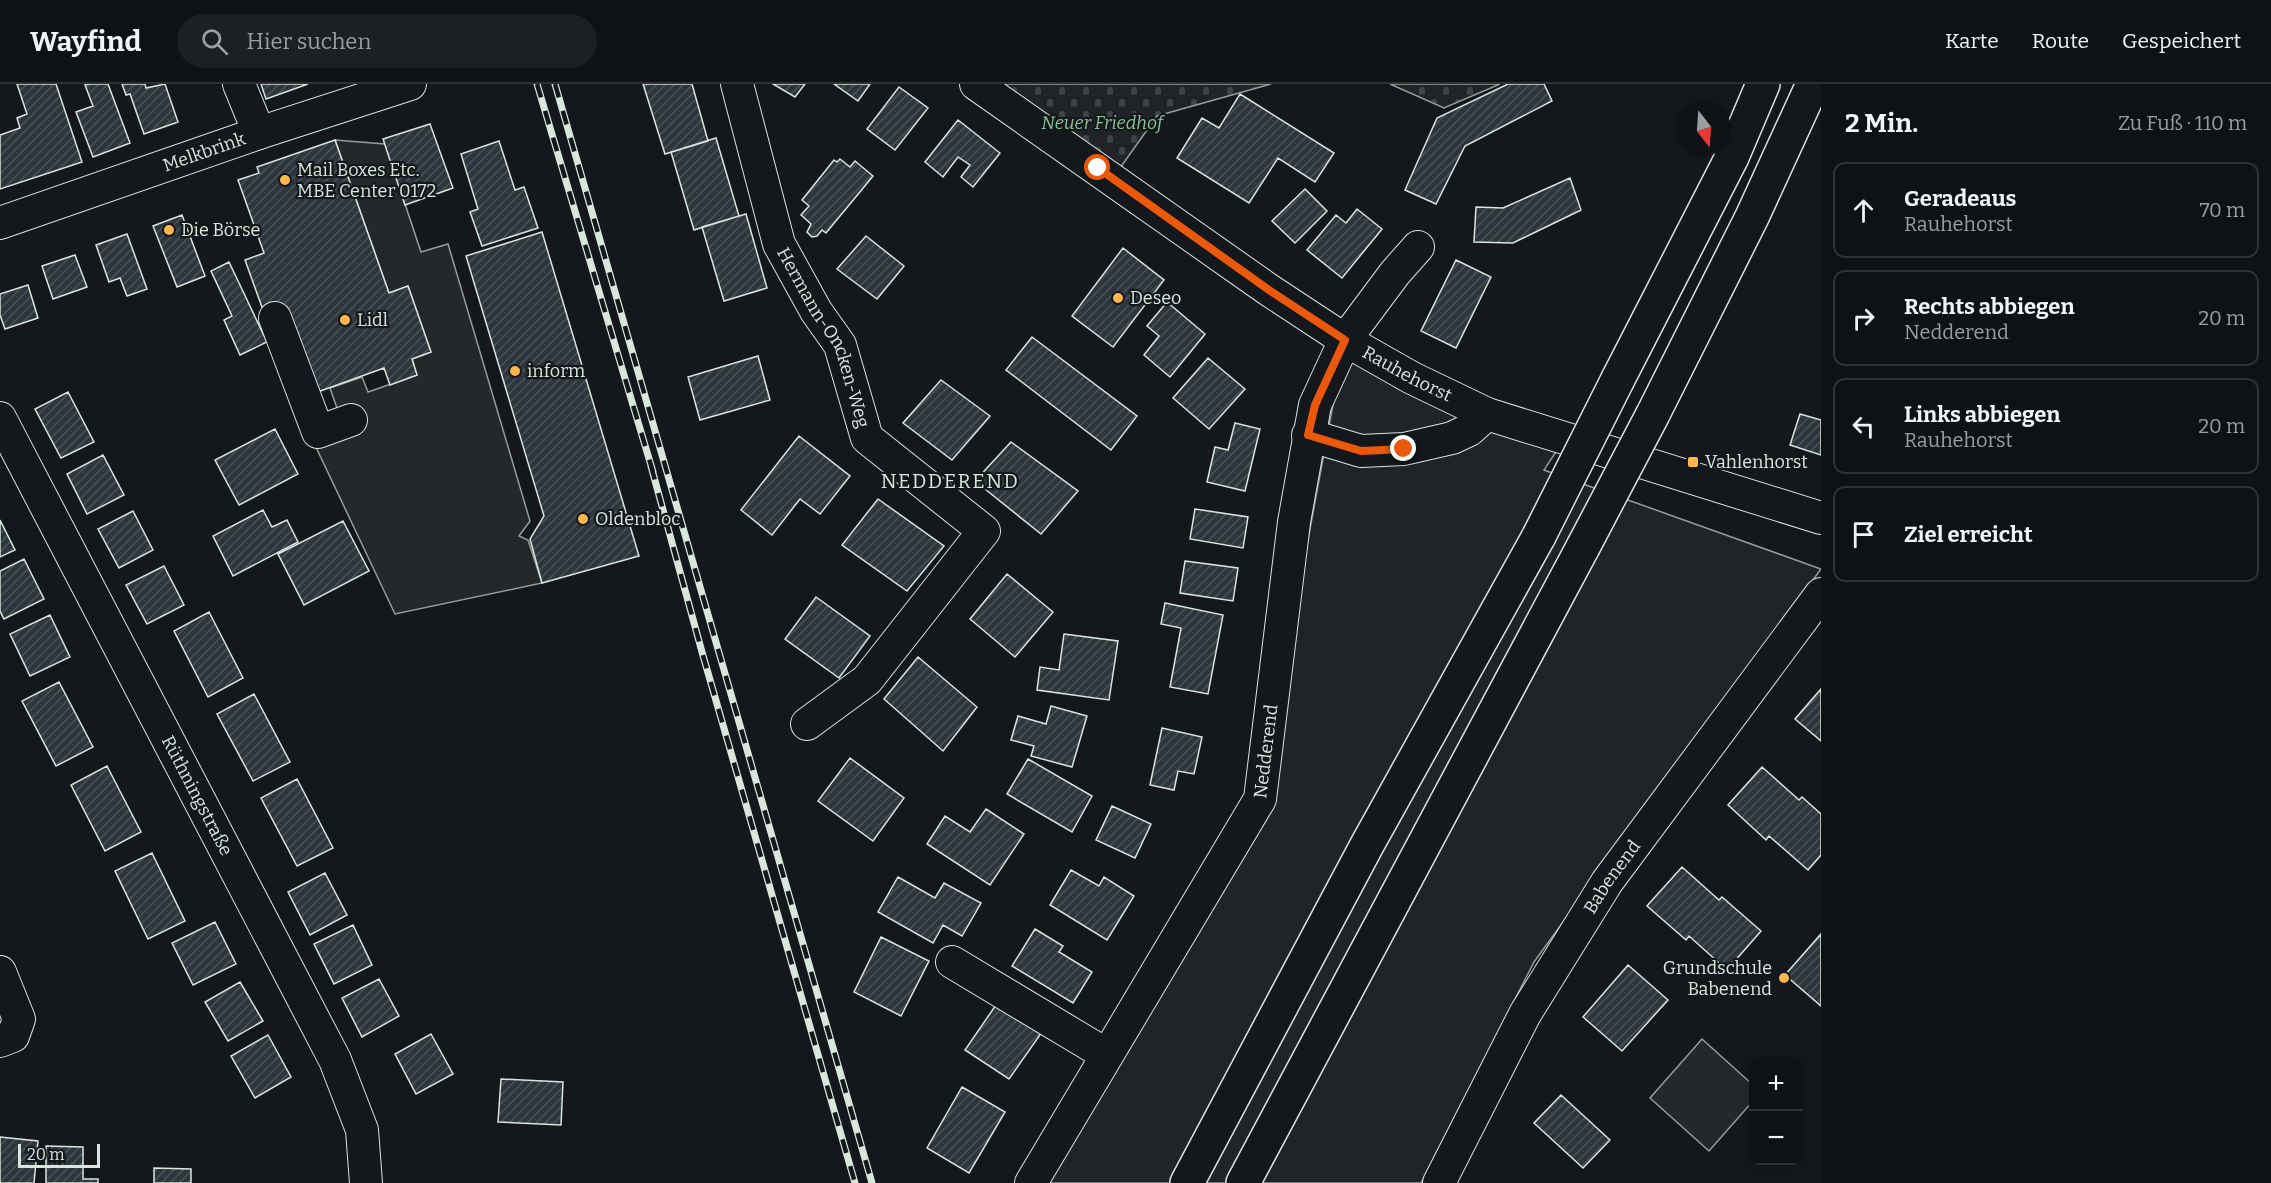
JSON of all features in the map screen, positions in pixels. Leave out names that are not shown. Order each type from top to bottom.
[{"type":"highway","points":[[1187,1183],[1367,845],[1539,536],[1732,157],[1763,84]]},
{"type":"highway","points":[[1243,1183],[1653,414],[1752,217],[1813,84]]},
{"type":"street","points":[[239,84],[259,133]]},
{"type":"street","name":"Melkbrink","points":[[0,224],[259,133],[410,84]]},
{"type":"street","name":"Hermann-Oncken-Weg","points":[[737,84],[779,244],[816,311],[840,345],[867,438],[984,531],[867,681],[807,724]]},
{"type":"street","name":"Rauhehorst","points":[[976,84],[1269,290],[1345,340],[1412,378],[1487,414],[1821,518]]},
{"type":"street","name":"Nedderend","points":[[1031,1183],[1260,799],[1294,522],[1315,405],[1345,340],[1395,273],[1418,247]]},
{"type":"street","points":[[275,318],[318,432],[351,420]]},
{"type":"street","points":[[1308,435],[1361,451],[1404,449],[1452,438],[1469,430],[1487,414]]},
{"type":"street","name":"Rüthningstraße","points":[[0,418],[334,1060],[362,1130],[366,1183]]},
{"type":"street","name":"Babenend","points":[[1439,1183],[1525,1014],[1601,892],[1821,594]]},
{"type":"street","points":[[952,962],[1107,1055]]},
{"type":"street","points":[[0,972],[19,1019],[13,1036],[0,1041]]},
{"type":"green space","name":"Neuer Friedhof","points":[[976,84],[1271,84],[1157,116],[1113,178]]},
{"type":"green space","points":[[1390,84],[1500,84],[1444,108]]},
{"type":"green space","points":[[1345,340],[1565,438],[1544,470],[1821,569],[1534,962],[1421,1183],[1036,1183],[1260,799]]},
{"type":"shaded area","points":[[335,140],[385,144],[421,252],[448,244],[530,521],[519,536],[528,540],[542,583],[395,614],[305,424],[337,408],[330,388],[362,377],[368,392],[417,375],[412,359],[431,352],[408,286],[389,293]]},
{"type":"shaded area","points":[[1702,1039],[1749,1081],[1749,1106],[1709,1151],[1650,1098]]},
{"type":"building","points":[[17,84],[56,84],[82,162],[0,189],[0,135],[20,128],[17,118],[27,114]]},
{"type":"building","points":[[108,84],[130,143],[93,157],[76,112],[93,106],[85,85]]},
{"type":"building","points":[[122,84],[145,84],[146,88],[165,84],[178,122],[144,134],[130,94],[126,95]]},
{"type":"building","points":[[261,84],[308,84],[266,99]]},
{"type":"building","points":[[643,84],[692,84],[708,141],[665,154]]},
{"type":"building","points":[[773,84],[805,84],[795,97]]},
{"type":"building","points":[[834,84],[870,84],[858,101]]},
{"type":"building","points":[[1508,84],[1544,84],[1552,101],[1465,146],[1436,204],[1405,190],[1437,118]]},
{"type":"building","points":[[899,87],[928,108],[895,150],[867,129]]},
{"type":"building","points":[[1240,94],[1334,153],[1315,182],[1278,158],[1249,203],[1177,158],[1202,118],[1219,128]]},
{"type":"building","points":[[958,120],[1000,153],[973,187],[961,177],[970,165],[958,157],[943,177],[925,162]]},
{"type":"building","points":[[430,124],[453,188],[405,205],[383,139]]},
{"type":"building","points":[[716,138],[739,216],[694,230],[671,152]]},
{"type":"building","points":[[335,140],[389,293],[408,286],[431,352],[412,359],[417,375],[390,385],[384,368],[312,394],[267,321],[245,260],[264,253],[238,180],[259,173],[257,167]]},
{"type":"building","points":[[499,141],[515,190],[524,187],[538,228],[482,246],[470,212],[478,209],[461,154]]},
{"type":"building","points":[[840,159],[850,167],[855,161],[873,176],[826,233],[822,230],[817,236],[812,237],[807,232],[811,224],[801,215],[809,206],[802,200],[834,160],[837,162]]},
{"type":"building","points":[[1570,178],[1581,210],[1513,243],[1474,242],[1476,207],[1503,208]]},
{"type":"building","points":[[1305,189],[1327,211],[1295,243],[1272,221]]},
{"type":"building","points":[[1357,209],[1382,229],[1342,278],[1307,250],[1336,215],[1346,223]]},
{"type":"building","points":[[746,214],[767,288],[724,301],[702,227]]},
{"type":"building","points":[[182,215],[205,276],[177,287],[153,226]]},
{"type":"building","points":[[542,232],[639,556],[542,583],[530,539],[544,516],[466,256]]},
{"type":"building","points":[[127,234],[147,289],[127,296],[120,278],[109,282],[96,245]]},
{"type":"building","points":[[866,236],[904,266],[877,299],[837,269]]},
{"type":"building","name":"Deseo","points":[[1123,248],[1164,280],[1113,347],[1072,316]]},
{"type":"building","points":[[75,255],[87,287],[53,299],[42,266]]},
{"type":"building","points":[[1456,260],[1491,277],[1456,348],[1421,331]]},
{"type":"building","points":[[229,262],[267,342],[240,355],[224,320],[232,316],[211,271]]},
{"type":"building","points":[[28,285],[38,318],[5,329],[0,315],[0,294]]},
{"type":"building","points":[[1167,302],[1205,334],[1170,377],[1144,355],[1159,336],[1147,326]]},
{"type":"building","points":[[1032,337],[1137,416],[1111,450],[1006,370]]},
{"type":"building","points":[[758,356],[770,400],[700,420],[688,377]]},
{"type":"building","points":[[1208,358],[1245,389],[1209,429],[1173,398]]},
{"type":"building","points":[[941,380],[990,416],[952,460],[903,423]]},
{"type":"building","points":[[68,392],[94,442],[61,458],[35,409]]},
{"type":"building","points":[[1800,414],[1821,420],[1821,455],[1790,445]]},
{"type":"building","points":[[1235,423],[1260,429],[1245,491],[1207,482],[1215,447],[1228,450]]},
{"type":"building","points":[[275,429],[298,474],[239,505],[215,460]]},
{"type":"building","points":[[799,436],[850,476],[820,514],[800,499],[772,535],[741,510]]},
{"type":"building","points":[[1011,442],[1078,491],[1041,534],[975,481]]},
{"type":"building","points":[[103,455],[124,495],[87,514],[67,474]]},
{"type":"building","points":[[878,499],[944,546],[907,591],[842,545]]},
{"type":"building","points":[[1195,509],[1248,517],[1243,548],[1190,539]]},
{"type":"building","points":[[263,510],[272,527],[287,520],[298,542],[233,576],[213,536]]},
{"type":"building","points":[[133,511],[153,550],[119,568],[98,529]]},
{"type":"building","points":[[0,520],[15,550],[0,557]]},
{"type":"building","points":[[343,521],[369,571],[304,605],[278,554]]},
{"type":"building","points":[[24,559],[44,599],[4,619],[0,611],[0,571]]},
{"type":"building","points":[[1185,561],[1238,568],[1233,601],[1180,593]]},
{"type":"building","points":[[164,566],[184,605],[147,624],[126,585]]},
{"type":"building","points":[[1007,574],[1053,612],[1015,657],[970,619]]},
{"type":"building","points":[[816,597],[870,636],[839,678],[785,639]]},
{"type":"building","points":[[1165,603],[1223,615],[1208,694],[1170,687],[1181,628],[1161,624]]},
{"type":"building","points":[[209,612],[243,678],[208,697],[174,631]]},
{"type":"building","points":[[50,615],[70,657],[30,676],[10,634]]},
{"type":"building","points":[[1064,634],[1118,641],[1109,700],[1037,690],[1040,667],[1059,670]]},
{"type":"building","points":[[918,657],[977,707],[943,751],[884,699]]},
{"type":"building","points":[[59,682],[93,747],[56,766],[22,701]]},
{"type":"building","points":[[1821,689],[1821,741],[1795,719]]},
{"type":"building","points":[[254,694],[290,762],[253,781],[217,714]]},
{"type":"building","points":[[1051,706],[1087,716],[1072,767],[1031,756],[1034,746],[1011,740],[1018,716],[1046,724]]},
{"type":"building","points":[[1162,728],[1202,737],[1194,774],[1178,771],[1174,790],[1150,785]]},
{"type":"building","points":[[850,758],[904,798],[873,841],[818,801]]},
{"type":"building","points":[[1028,759],[1092,796],[1072,832],[1007,794]]},
{"type":"building","points":[[107,766],[141,832],[105,851],[71,785]]},
{"type":"building","points":[[1762,767],[1799,800],[1802,797],[1821,814],[1821,855],[1808,870],[1769,836],[1766,840],[1728,805]]},
{"type":"building","points":[[297,779],[333,848],[297,866],[261,798]]},
{"type":"building","points":[[1112,806],[1151,824],[1135,858],[1096,840]]},
{"type":"building","points":[[986,809],[1024,834],[990,885],[927,844],[945,816],[970,832]]},
{"type":"building","points":[[152,853],[185,921],[148,939],[115,871]]},
{"type":"building","points":[[1682,867],[1719,900],[1722,897],[1761,931],[1727,970],[1689,936],[1686,940],[1647,906]]},
{"type":"building","points":[[1071,870],[1099,886],[1104,877],[1134,896],[1107,940],[1050,905]]},
{"type":"building","points":[[325,873],[347,915],[310,935],[288,892]]},
{"type":"building","points":[[898,877],[935,898],[944,883],[981,903],[962,936],[943,925],[933,943],[878,912]]},
{"type":"building","points":[[215,922],[236,964],[193,985],[172,943]]},
{"type":"building","points":[[353,925],[372,965],[334,984],[314,944]]},
{"type":"building","points":[[1035,929],[1063,946],[1059,952],[1092,972],[1073,1003],[1012,966]]},
{"type":"building","points":[[1821,934],[1821,1006],[1785,975]]},
{"type":"building","points":[[881,937],[929,961],[901,1016],[854,992]]},
{"type":"building","points":[[1628,965],[1668,1000],[1622,1051],[1583,1017]]},
{"type":"building","points":[[379,979],[399,1016],[362,1037],[342,998]]},
{"type":"building","points":[[240,982],[263,1021],[228,1041],[205,1002]]},
{"type":"building","points":[[998,1002],[1042,1032],[1009,1079],[965,1050]]},
{"type":"building","points":[[431,1034],[453,1074],[416,1094],[395,1054]]},
{"type":"building","points":[[268,1035],[291,1077],[255,1098],[231,1056]]},
{"type":"building","points":[[501,1079],[563,1082],[561,1125],[498,1122]]},
{"type":"building","points":[[962,1087],[1005,1112],[969,1173],[927,1148]]},
{"type":"building","points":[[1561,1095],[1610,1140],[1583,1168],[1534,1123]]},
{"type":"building","points":[[0,1137],[38,1141],[34,1183],[0,1183]]},
{"type":"building","points":[[46,1146],[83,1147],[83,1179],[98,1179],[98,1183],[46,1183]]},
{"type":"building","points":[[154,1168],[191,1169],[191,1183],[154,1183]]},
{"type":"railway","points":[[537,84],[653,472]]},
{"type":"railway","points":[[555,84],[872,1183]]},
{"type":"railway","points":[[651,466],[702,652],[855,1183]]},
{"type":"place","name":"Mail Boxes Etc. MBE Center 0172","points":[[285,180]]},
{"type":"place","name":"Die Börse","points":[[169,230]]},
{"type":"place","name":"Deseo","points":[[1118,298]]},
{"type":"place","name":"Lidl","points":[[345,320]]},
{"type":"place","name":"inform","points":[[515,371]]},
{"type":"place","name":"Vahlenhorst","points":[[1693,462]]},
{"type":"place","name":"Oldenbloc","points":[[583,519]]},
{"type":"place","name":"Grundschule Babenend","points":[[1784,978]]},
{"type":"district","name":"NEDDEREND","points":[[950,481]]},
{"type":"route","points":[[1098,168],[1269,290],[1345,340],[1315,405],[1308,435],[1361,451],[1404,449]]}]
